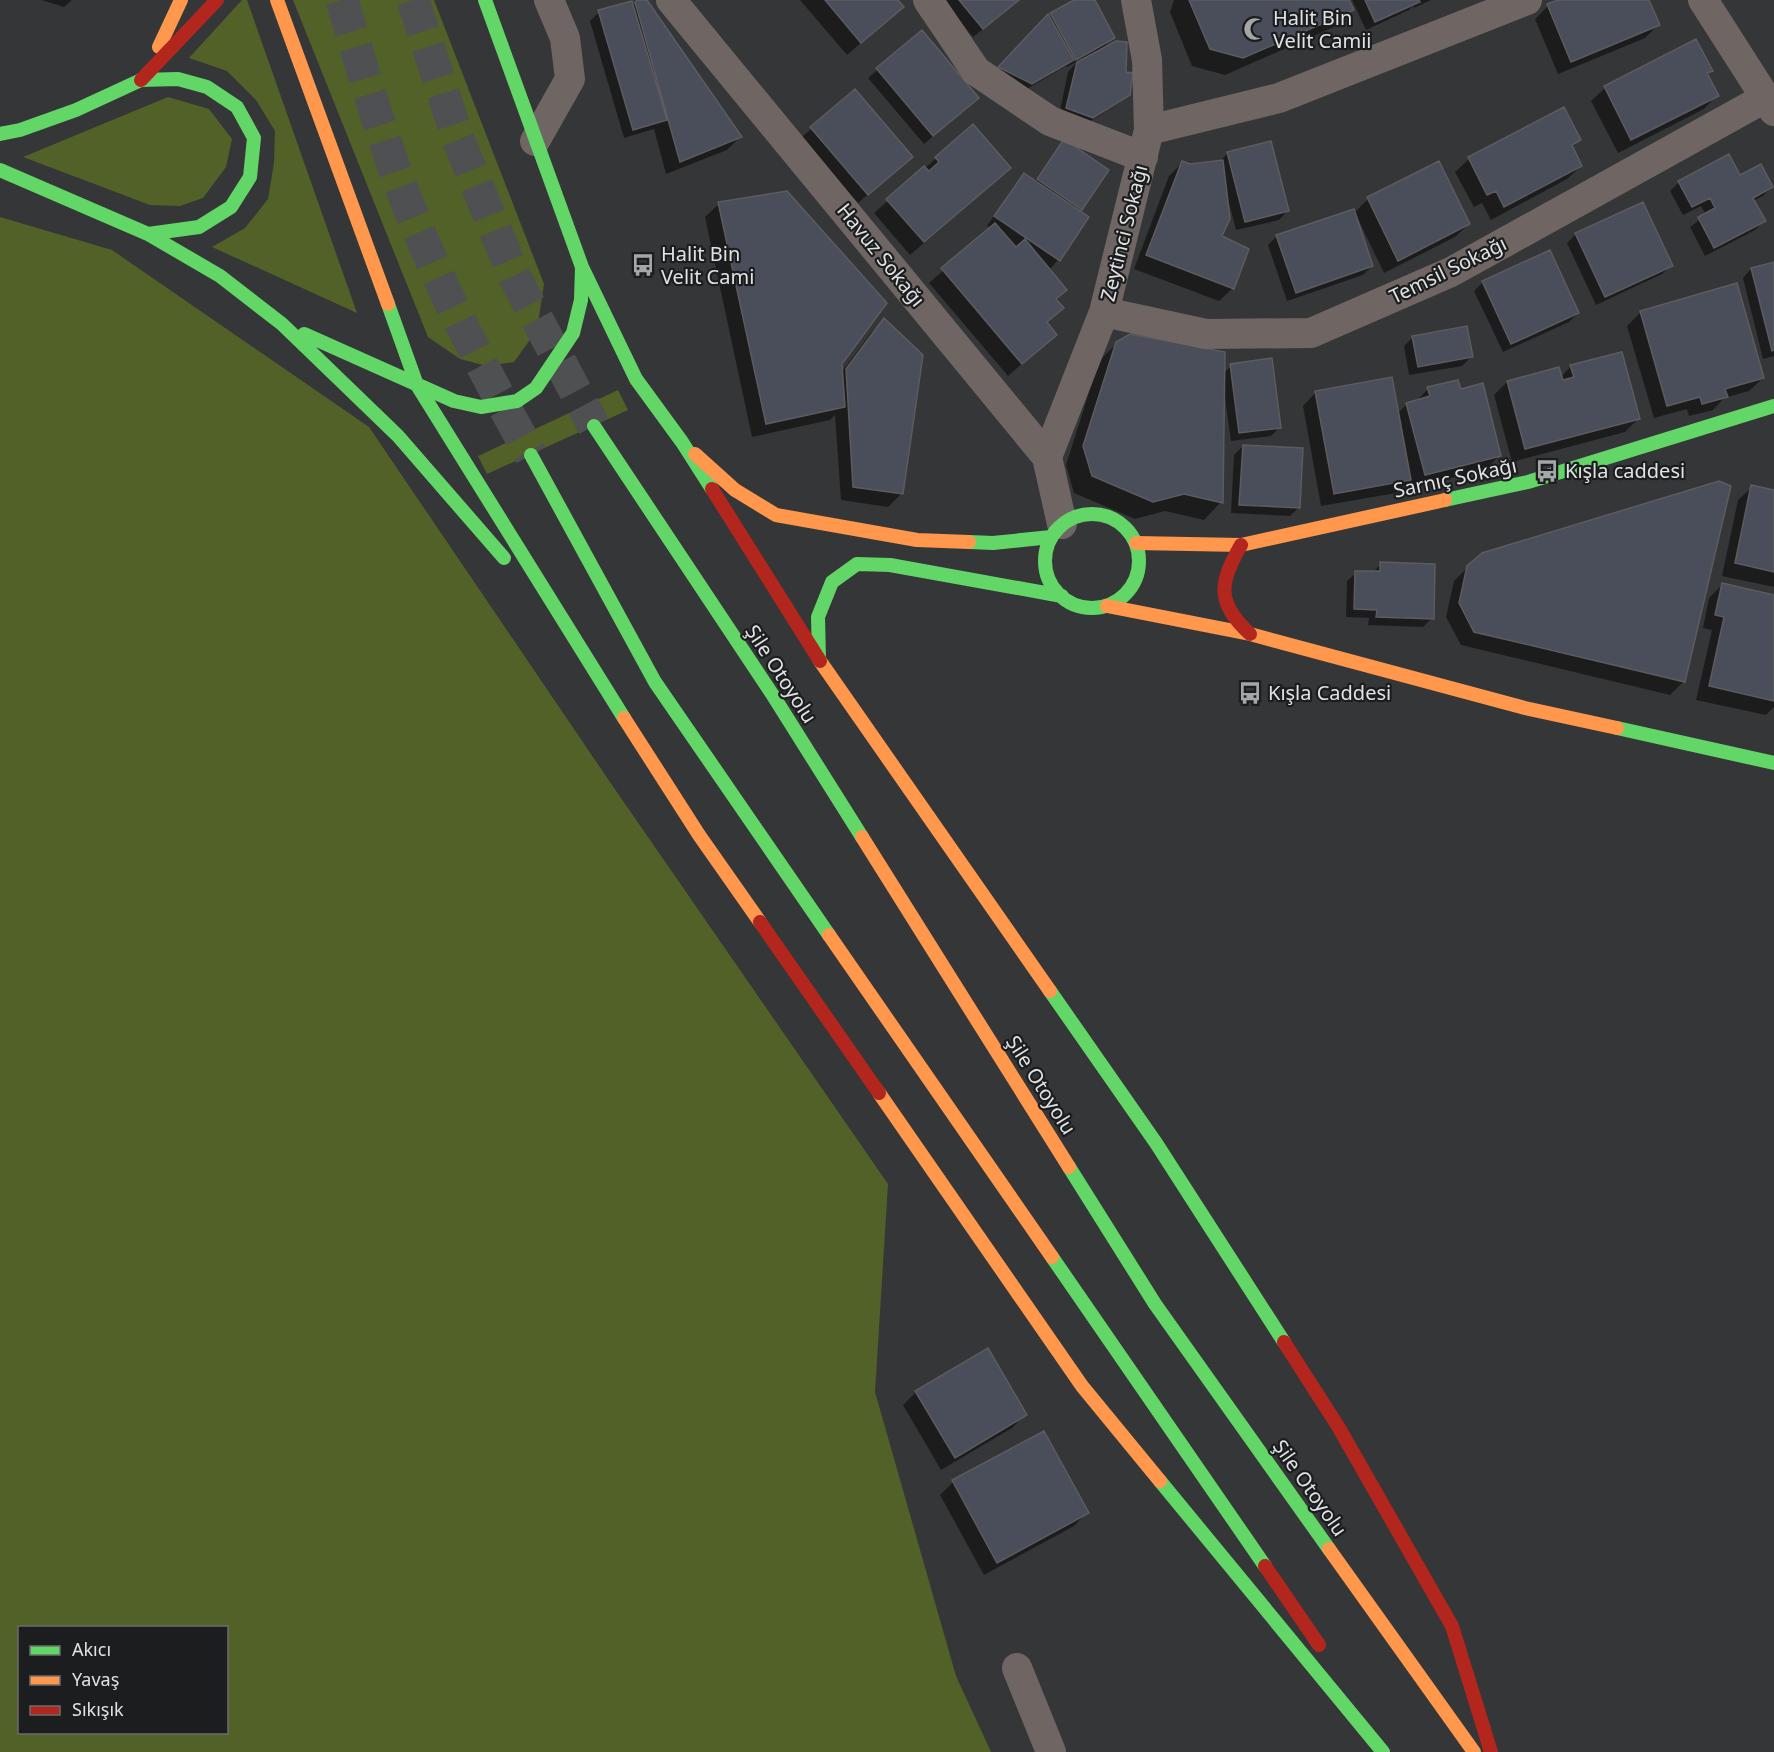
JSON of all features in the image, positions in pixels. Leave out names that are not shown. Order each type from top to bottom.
[{"type":"main road","points":[[141,80],[181,0]]},
{"type":"main road","points":[[0,134],[20,130],[76,110],[141,80],[217,0]]},
{"type":"main road","points":[[277,0],[417,385],[575,642],[699,835],[1082,1386],[1383,1752]]},
{"type":"main road","points":[[485,0],[534,141],[582,267],[636,378],[682,442],[819,659],[1156,1143],[1339,1428],[1452,1626],[1491,1752]]},
{"type":"main road","points":[[141,80],[178,79],[207,87],[237,107],[254,138],[250,177],[231,207],[199,227],[148,234]]},
{"type":"main road","points":[[0,170],[148,234],[220,276],[282,324],[406,444],[575,642]]},
{"type":"main road","points":[[282,324],[454,401],[482,407],[517,401],[536,388],[573,333],[581,300],[582,267]]},
{"type":"main road","name":"Sarnıç Sokağı","points":[[1136,543],[1241,545],[1528,482],[1765,412]]},
{"type":"main road","name":"Şile Otoyolu","points":[[594,426],[781,707],[1155,1304],[1474,1752]]},
{"type":"main road","points":[[682,442],[735,490],[776,515],[841,528],[917,540],[993,543],[1056,531],[1075,517],[1089,513],[1118,520],[1129,530],[1136,543],[1139,566],[1132,587],[1122,598],[1107,606]]},
{"type":"main road","points":[[531,455],[655,682],[1325,1654]]},
{"type":"main road","points":[[1056,531],[1046,552],[1046,569],[1051,584],[1075,605],[1091,608],[1107,606],[1250,634],[1525,708],[1774,763]]},
{"type":"main road","points":[[1241,545],[1227,570],[1224,594],[1231,614],[1250,634]]},
{"type":"main road","points":[[819,659],[818,617],[832,582],[857,564],[890,565],[1062,596]]},
{"type":"main road","points":[[1352,1693],[1393,1752]]},
{"type":"street","points":[[534,141],[570,79],[565,38],[549,0]]},
{"type":"street","name":"Havuz Sokağı","points":[[671,0],[1047,458],[1056,531]]},
{"type":"street","points":[[928,0],[976,71],[1050,121],[1146,143],[1279,98],[1527,0]]},
{"type":"street","name":"Zeytinci Sokağı","points":[[1047,458],[1104,312],[1146,143],[1147,60],[1136,0]]},
{"type":"street","points":[[1703,0],[1769,104]]},
{"type":"street","name":"Temsil Sokağı","points":[[1104,312],[1206,334],[1311,333],[1451,272],[1769,104]]},
{"type":"street","points":[[1017,1668],[1051,1752]]},
{"type":"green space","points":[[242,0],[247,0],[357,313],[212,247],[245,228],[268,199],[274,163],[275,131],[256,100],[227,71],[189,58]]},
{"type":"green space","points":[[293,0],[434,0],[544,284],[537,330],[514,362],[487,366],[460,359],[428,337]]},
{"type":"green space","points":[[168,97],[209,109],[232,139],[226,167],[203,198],[180,206],[150,205],[23,157]]},
{"type":"green space","points":[[0,217],[112,250],[369,427],[612,785],[888,1184],[875,1392],[956,1676],[991,1752],[0,1752]]},
{"type":"green space","points":[[618,390],[628,410],[487,474],[478,456]]},
{"type":"building","points":[[647,0],[742,137],[680,162],[635,2]]},
{"type":"building","points":[[825,0],[898,0],[904,7],[861,43]]},
{"type":"building","points":[[959,0],[1019,0],[983,29]]},
{"type":"building","points":[[1074,0],[1095,0],[1115,38],[1076,60],[1050,13]]},
{"type":"building","name":"Halit Bin Velit Camii","points":[[1189,0],[1349,0],[1354,10],[1243,58],[1210,49]]},
{"type":"building","points":[[1365,0],[1419,0],[1420,2],[1375,22]]},
{"type":"building","points":[[1558,0],[1649,0],[1660,25],[1571,62],[1547,4]]},
{"type":"building","points":[[632,1],[667,120],[633,130],[598,10]]},
{"type":"building","points":[[1048,14],[1074,60],[1032,84],[998,67]]},
{"type":"building","points":[[922,30],[979,98],[933,136],[876,68]]},
{"type":"building","points":[[1696,39],[1713,71],[1707,73],[1719,96],[1631,140],[1604,86]]},
{"type":"building","points":[[1116,41],[1127,42],[1126,72],[1133,73],[1130,95],[1093,118],[1066,108],[1077,62]]},
{"type":"building","points":[[855,89],[913,157],[868,195],[810,127]]},
{"type":"building","points":[[1564,107],[1581,140],[1572,145],[1582,166],[1504,207],[1496,191],[1487,195],[1468,157]]},
{"type":"building","points":[[973,124],[1011,168],[924,242],[886,199],[924,166],[929,171],[939,162],[935,157]]},
{"type":"building","points":[[1064,139],[1109,170],[1082,210],[1037,179]]},
{"type":"building","points":[[1271,141],[1289,211],[1245,222],[1227,152]]},
{"type":"building","points":[[1729,154],[1740,175],[1761,164],[1773,187],[1753,198],[1766,221],[1714,248],[1698,217],[1715,208],[1710,198],[1692,207],[1678,181]]},
{"type":"building","points":[[1223,160],[1230,219],[1222,236],[1249,249],[1234,289],[1146,255],[1182,161],[1190,164]]},
{"type":"building","points":[[1439,161],[1470,224],[1398,261],[1367,197]]},
{"type":"building","points":[[1024,173],[1089,217],[1060,261],[994,216]]},
{"type":"building","points":[[787,191],[887,303],[842,364],[845,407],[766,424],[718,202]]},
{"type":"building","points":[[1643,202],[1673,266],[1605,297],[1575,233]]},
{"type":"building","points":[[1354,209],[1373,266],[1296,293],[1276,235]]},
{"type":"building","points":[[995,223],[1016,247],[1025,239],[1067,290],[1056,299],[1064,308],[1047,322],[1057,335],[1022,364],[941,268]]},
{"type":"building","points":[[1550,250],[1579,313],[1511,344],[1482,281]]},
{"type":"building","points":[[1774,262],[1774,350],[1772,351],[1751,268]]},
{"type":"building","points":[[1737,283],[1764,378],[1725,389],[1728,397],[1702,404],[1700,397],[1667,406],[1640,311]]},
{"type":"building","points":[[884,318],[923,355],[903,494],[853,487],[846,369]]},
{"type":"building","points":[[1467,326],[1473,357],[1418,367],[1412,336]]},
{"type":"building","points":[[1130,334],[1225,352],[1223,503],[1184,494],[1153,502],[1092,476],[1083,446],[1116,342]]},
{"type":"building","points":[[1622,352],[1640,419],[1525,449],[1507,381],[1559,367],[1563,380],[1574,377],[1570,365]]},
{"type":"building","points":[[1272,358],[1281,428],[1239,433],[1230,364]]},
{"type":"building","points":[[1392,377],[1411,480],[1334,494],[1315,391]]},
{"type":"building","points":[[1458,380],[1461,389],[1483,383],[1501,456],[1425,475],[1406,403],[1430,396],[1427,387]]},
{"type":"building","points":[[1243,445],[1303,448],[1300,508],[1239,505]]},
{"type":"building","points":[[1719,481],[1731,486],[1685,682],[1474,632],[1459,603],[1467,566],[1482,553]]},
{"type":"building","points":[[1751,485],[1774,490],[1774,572],[1735,563]]},
{"type":"building","points":[[1380,562],[1435,564],[1434,619],[1376,617],[1377,610],[1354,609],[1355,571],[1380,571]]},
{"type":"building","points":[[1722,583],[1774,595],[1774,701],[1709,686],[1724,617],[1715,615]]},
{"type":"building","points":[[988,1348],[1027,1415],[955,1458],[915,1391]]},
{"type":"building","points":[[1044,1431],[1089,1513],[997,1563],[952,1480]]},
{"type":"tunnel","points":[[342,0],[403,193],[440,281],[490,381],[531,455]]},
{"type":"tunnel","points":[[413,0],[458,139],[514,276],[594,426]]},
{"type":"traffic: fast","points":[[485,0],[582,267],[636,379],[682,442],[712,489]]},
{"type":"traffic: fast","points":[[0,134],[20,130],[76,110],[141,80],[178,79],[207,87],[237,107],[254,138],[250,177],[231,207],[199,227],[148,234]]},
{"type":"traffic: fast","points":[[0,170],[148,234],[220,276],[282,324]]},
{"type":"traffic: fast","points":[[304,334],[454,401],[481,407],[517,401],[536,388],[573,333],[581,300],[582,267]]},
{"type":"traffic: fast","points":[[388,304],[417,385],[624,718]]},
{"type":"traffic: fast","points":[[282,324],[398,436],[504,558]]},
{"type":"traffic: fast","points":[[1445,500],[1528,482],[1774,406]]},
{"type":"traffic: fast","points":[[594,426],[774,697],[862,837]]},
{"type":"traffic: fast","points":[[531,455],[655,682],[829,935]]},
{"type":"traffic: fast","points":[[1092,514],[1110,518],[1125,528],[1135,543],[1139,561],[1135,579],[1125,594],[1110,604],[1092,608],[1074,604],[1059,594],[1049,579],[1045,561],[1049,543],[1059,528],[1074,518],[1092,514]]},
{"type":"traffic: fast","points":[[969,542],[993,543],[1051,537]]},
{"type":"traffic: fast","points":[[819,659],[818,617],[832,582],[857,564],[890,565],[1062,596]]},
{"type":"traffic: fast","points":[[1617,728],[1774,763]]},
{"type":"traffic: fast","points":[[1050,991],[1156,1143],[1284,1342]]},
{"type":"traffic: fast","points":[[1069,1167],[1155,1304],[1329,1549]]},
{"type":"traffic: fast","points":[[1052,1257],[1265,1566]]},
{"type":"traffic: fast","points":[[1160,1481],[1383,1752]]},
{"type":"traffic: slow","points":[[159,47],[181,0]]},
{"type":"traffic: slow","points":[[277,0],[388,304]]},
{"type":"traffic: slow","points":[[695,454],[735,490],[776,515],[917,540],[969,542]]},
{"type":"traffic: slow","points":[[1136,543],[1241,545],[1445,500]]},
{"type":"traffic: slow","points":[[1107,606],[1250,634],[1525,708],[1617,728]]},
{"type":"traffic: slow","points":[[820,661],[1050,991]]},
{"type":"traffic: slow","points":[[624,718],[699,835],[760,922]]},
{"type":"traffic: slow","points":[[862,837],[1069,1167]]},
{"type":"traffic: slow","points":[[829,935],[1052,1257]]},
{"type":"traffic: slow","points":[[879,1093],[1082,1386],[1160,1481]]},
{"type":"traffic: slow","points":[[1329,1549],[1474,1752]]},
{"type":"traffic: jam","points":[[141,80],[217,0]]},
{"type":"traffic: jam","points":[[712,489],[820,661]]},
{"type":"traffic: jam","points":[[1241,545],[1228,571],[1224,592],[1231,612],[1250,634]]},
{"type":"traffic: jam","points":[[760,922],[879,1093]]},
{"type":"traffic: jam","points":[[1284,1342],[1339,1428],[1452,1626],[1491,1752]]},
{"type":"traffic: jam","points":[[1265,1566],[1319,1645]]},
{"type":"place","name":"Halit Bin Velit Camii","points":[[1255,29]]},
{"type":"place","name":"Halit Bin Velit Cami","points":[[643,265]]},
{"type":"place","name":"Kışla caddesi","points":[[1547,471]]},
{"type":"place","name":"Kışla Caddesi","points":[[1250,693]]}]
